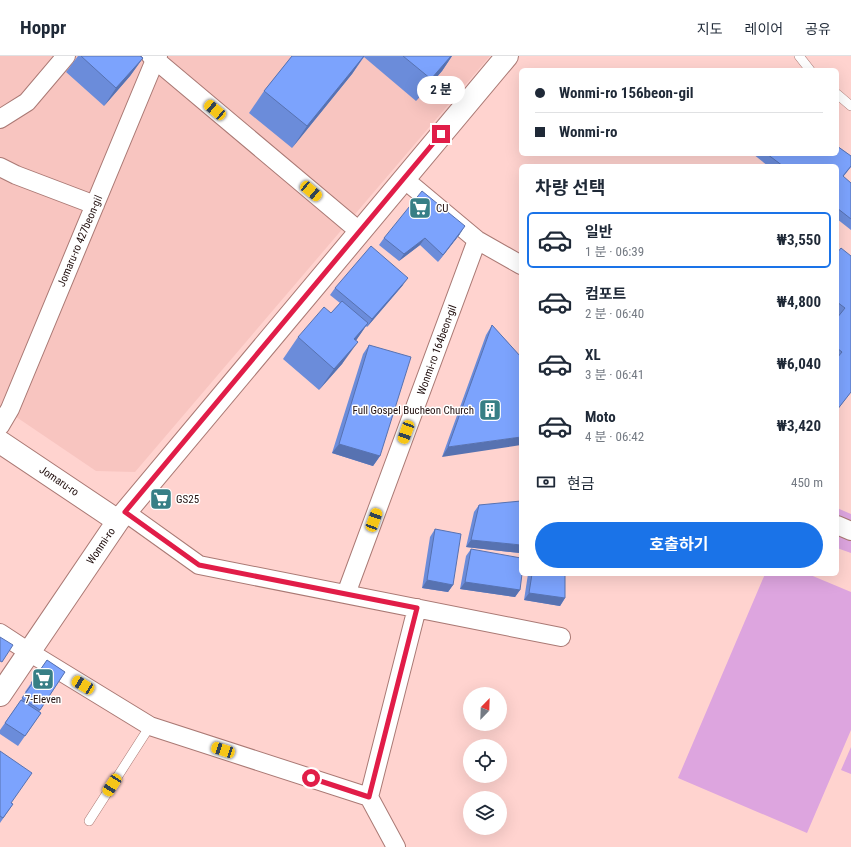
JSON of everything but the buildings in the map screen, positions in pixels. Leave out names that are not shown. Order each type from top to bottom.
[{"type":"street","points":[[0,119],[27,102],[66,56]]},
{"type":"street","name":"Wonmi-ro","points":[[0,695],[121,516],[507,56]]},
{"type":"street","points":[[155,57],[359,231]]},
{"type":"street","name":"Jomaru-ro 427beon-gil","points":[[0,426],[10,409],[155,57]]},
{"type":"street","points":[[0,167],[95,205]]},
{"type":"street","points":[[404,179],[477,240],[519,264]]},
{"type":"street","name":"Wonmi-ro 164beon-gil","points":[[346,594],[477,240]]},
{"type":"street","name":"Jomaru-ro","points":[[0,442],[121,516]]},
{"type":"street","points":[[121,516],[199,565],[561,637]]},
{"type":"street","points":[[839,526],[851,531]]},
{"type":"street","points":[[396,847],[369,797],[417,608]]},
{"type":"street","points":[[0,633],[150,726],[369,797]]},
{"type":"lane","points":[[799,56],[808,68]]},
{"type":"lane","points":[[839,96],[851,106]]},
{"type":"lane","points":[[89,821],[150,726]]},
{"type":"shaded area","points":[[0,56],[490,56],[135,472],[96,471],[0,406]]},
{"type":"shaded area","points":[[839,509],[851,514],[851,524],[839,519]]},
{"type":"shaded area","points":[[839,536],[851,541],[851,553],[839,549]]},
{"type":"shaded area","points":[[764,576],[813,576],[851,592],[851,730],[807,833],[678,778]]},
{"type":"shaded area","points":[[851,747],[851,774],[841,770]]},
{"type":"place","name":"CU","points":[[420,208]]},
{"type":"place","name":"Full Gospel Bucheon Church","points":[[490,410]]},
{"type":"place","name":"GS25","points":[[161,499]]},
{"type":"place","name":"7-Eleven","points":[[43,679]]},
{"type":"route","points":[[311,778],[369,797],[417,608],[199,565],[125,512],[441,134]]}]
